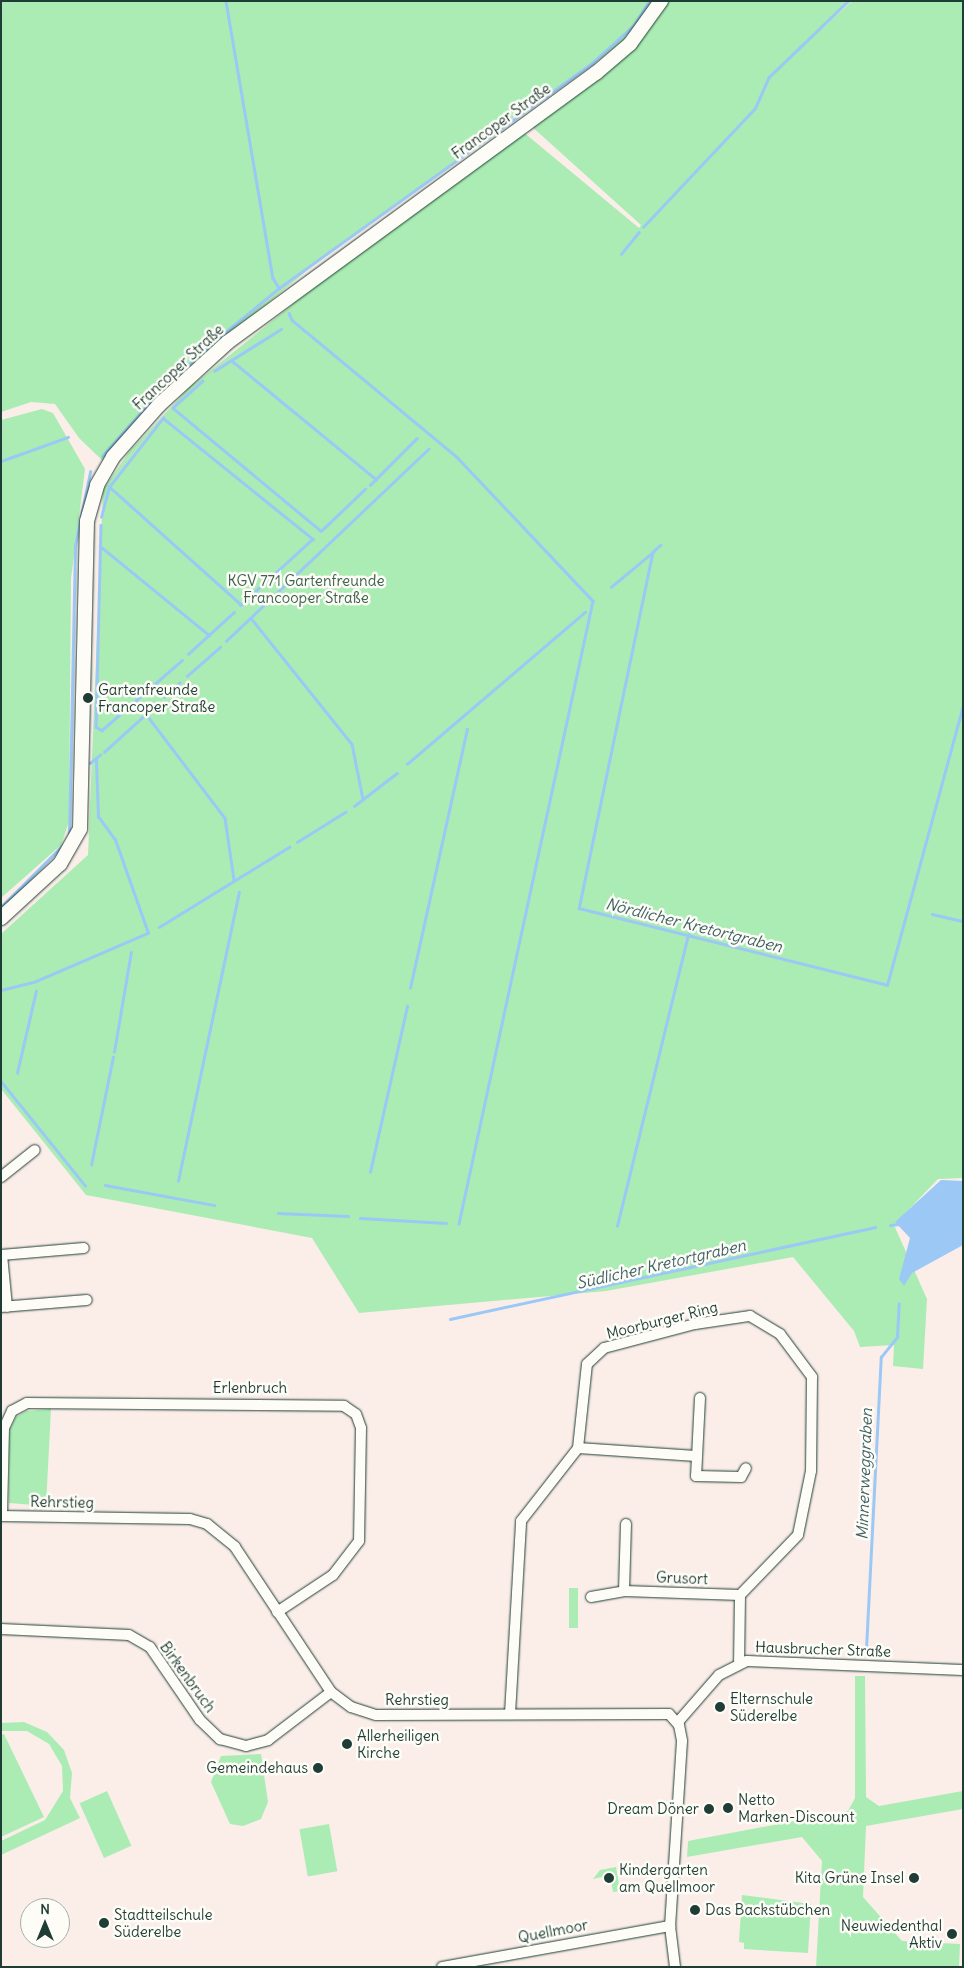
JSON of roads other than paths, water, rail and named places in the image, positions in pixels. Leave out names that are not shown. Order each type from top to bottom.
[{"type":"main road","name":"Francoper Straße","points":[[1,918],[60,864],[80,829],[87,522],[97,486],[113,456],[158,405],[228,342],[596,73],[630,44],[661,1]]},
{"type":"street","points":[[1,1177],[35,1150]]},
{"type":"street","points":[[84,1248],[2,1255],[4,1307],[87,1300]]},
{"type":"street","name":"Moorburger Ring","points":[[578,1448],[582,1380],[587,1364],[604,1348],[695,1324],[750,1316],[780,1334],[812,1378],[807,1504],[798,1535],[740,1595]]},
{"type":"street","points":[[700,1398],[696,1476],[741,1477],[746,1468]]},
{"type":"street","name":"Erlenbruch","points":[[2,1516],[4,1428],[12,1411],[22,1404],[344,1406],[356,1414],[361,1428],[359,1541],[333,1575],[277,1612]]},
{"type":"street","points":[[510,1714],[521,1521],[578,1448],[696,1456]]},
{"type":"street","name":"Rehrstieg","points":[[2,1516],[190,1519],[207,1524],[235,1547],[331,1692],[351,1707],[376,1715],[657,1712],[678,1722]]},
{"type":"street","points":[[624,1591],[626,1524]]},
{"type":"street","name":"Grusort","points":[[591,1597],[624,1591],[740,1595]]},
{"type":"street","points":[[739,1663],[740,1595]]},
{"type":"street","name":"Birkenbruch","points":[[1,1629],[129,1635],[150,1647],[200,1720],[220,1740],[246,1746],[268,1740],[331,1692]]},
{"type":"street","name":"Hausbrucher Straße","points":[[678,1722],[719,1675],[739,1663],[763,1660],[963,1670]]},
{"type":"street","points":[[675,1967],[670,1926],[682,1741],[678,1722]]},
{"type":"street","name":"Quellmoor","points":[[449,1966],[670,1926]]},
{"type":"water","points":[[941,1180],[963,1181],[963,1245],[912,1273],[904,1286],[899,1279],[910,1238],[895,1222]]},
{"type":"waterway","points":[[226,1],[273,278],[279,288]]},
{"type":"waterway","points":[[102,456],[162,389],[212,343],[279,288],[592,63],[634,25],[649,1]]},
{"type":"waterway","points":[[643,227],[755,108],[769,77],[848,1]]},
{"type":"waterway","points":[[621,254],[639,232]]},
{"type":"waterway","points":[[289,313],[292,320],[457,457],[593,601],[459,1224]]},
{"type":"waterway","points":[[214,371],[281,329]]},
{"type":"waterway","points":[[231,360],[376,479]]},
{"type":"waterway","points":[[203,381],[173,408],[321,531],[365,489]]},
{"type":"waterway","points":[[101,517],[109,487],[163,418],[313,539],[241,605],[109,487]]},
{"type":"waterway","points":[[1,461],[68,437]]},
{"type":"waterway","points":[[370,485],[417,438]]},
{"type":"waterway","points":[[226,641],[428,449]]},
{"type":"waterway","points":[[69,834],[75,546],[90,472]]},
{"type":"waterway","points":[[101,525],[96,727],[102,730],[182,660]]},
{"type":"waterway","name":"Nördlicher Kretortgraben","points":[[661,545],[653,552],[579,908],[887,985],[963,706]]},
{"type":"waterway","points":[[100,546],[209,635]]},
{"type":"waterway","points":[[611,587],[653,552]]},
{"type":"waterway","points":[[188,654],[234,612]]},
{"type":"waterway","points":[[407,764],[585,612]]},
{"type":"waterway","points":[[251,618],[352,744],[363,799]]},
{"type":"waterway","points":[[187,676],[220,647]]},
{"type":"waterway","points":[[164,697],[179,683]]},
{"type":"waterway","points":[[104,752],[158,703]]},
{"type":"waterway","points":[[146,714],[225,818],[234,880]]},
{"type":"waterway","points":[[410,988],[467,729]]},
{"type":"waterway","points":[[90,763],[100,755]]},
{"type":"waterway","points":[[1,990],[34,982],[148,933],[115,840],[98,817],[96,759]]},
{"type":"waterway","points":[[354,806],[397,773]]},
{"type":"waterway","points":[[297,842],[345,812]]},
{"type":"waterway","points":[[1,907],[63,845]]},
{"type":"waterway","points":[[159,927],[289,847]]},
{"type":"waterway","points":[[178,1181],[239,892]]},
{"type":"waterway","points":[[932,914],[963,921]]},
{"type":"waterway","points":[[617,1226],[688,935]]},
{"type":"waterway","points":[[114,1052],[131,952]]},
{"type":"waterway","points":[[17,1073],[36,991]]},
{"type":"waterway","points":[[370,1172],[407,1006]]},
{"type":"waterway","points":[[91,1165],[113,1057]]},
{"type":"waterway","points":[[1,1081],[85,1185]]},
{"type":"waterway","points":[[105,1185],[214,1205]]},
{"type":"waterway","points":[[278,1213],[348,1216]]},
{"type":"waterway","points":[[360,1218],[446,1223]]},
{"type":"waterway","name":"Südlicher Kretortgraben","points":[[890,1225],[899,1224]]},
{"type":"waterway","name":"Südlicher Kretortgraben","points":[[450,1319],[875,1227]]},
{"type":"waterway","name":"Minnerweggraben","points":[[866,1649],[881,1357],[897,1337],[899,1304]]},
{"type":"place","name":"Gartenfreunde Francoper Straße","points":[[88,698]]},
{"type":"place","name":"Elternschule Süderelbe","points":[[720,1707]]},
{"type":"place","name":"Allerheiligen Kirche","points":[[347,1744]]},
{"type":"place","name":"Gemeindehaus","points":[[318,1768]]},
{"type":"place","name":"Netto Marken-Discount","points":[[728,1808]]},
{"type":"place","name":"Dream Döner","points":[[709,1809]]},
{"type":"place","name":"Kindergarten am Quellmoor","points":[[609,1878]]},
{"type":"place","name":"Kita Grüne Insel","points":[[914,1878]]},
{"type":"place","name":"Das Backstübchen","points":[[695,1910]]},
{"type":"place","name":"Stadtteilschule Süderelbe","points":[[104,1923]]},
{"type":"place","name":"Neuwiedenthal Aktiv","points":[[952,1934]]},
{"type":"park label","name":"KGV 771 Gartenfreunde Francooper Straße","points":[[306,588]]}]
